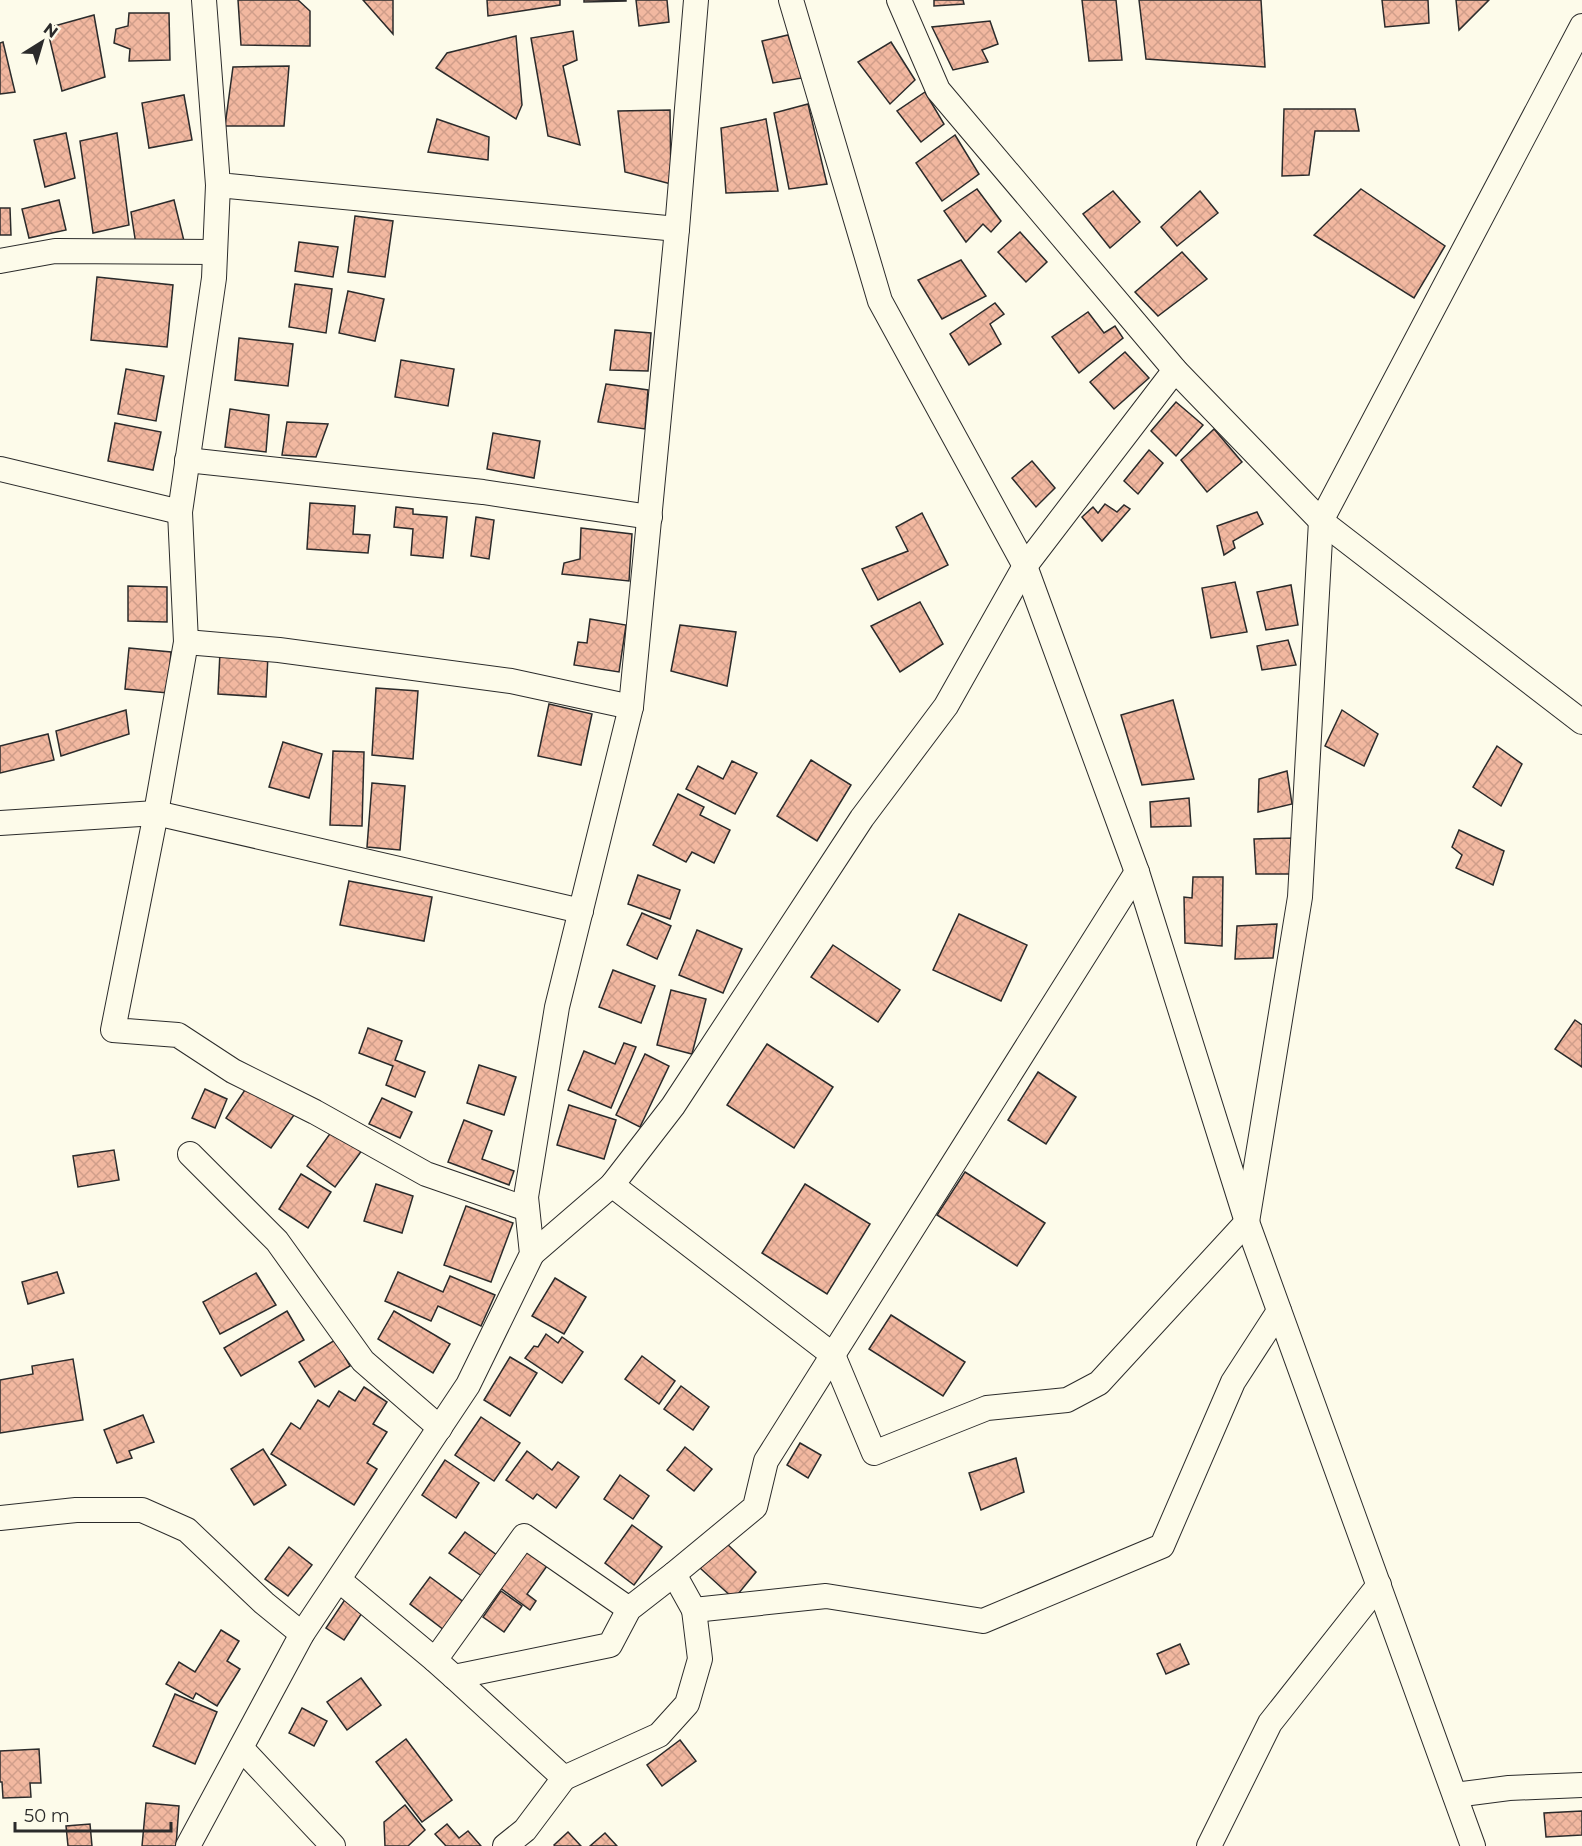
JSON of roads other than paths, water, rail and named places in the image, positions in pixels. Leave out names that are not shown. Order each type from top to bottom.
[{"type":"street","points":[[204,0],[218,185],[214,278],[180,512],[186,642],[156,813],[113,1030],[178,1035],[233,1071],[315,1112],[426,1174],[527,1209]]},
{"type":"street","points":[[532,1254],[526,1197],[556,1007],[631,707],[677,229],[696,0]]},
{"type":"street","points":[[791,0],[880,301],[1025,566],[1137,872],[1247,1222],[1473,1846]]},
{"type":"street","points":[[899,0],[938,90],[1175,370],[1321,521],[1582,722]]},
{"type":"street","points":[[612,1185],[832,1355],[874,1453],[987,1408],[1067,1400],[1099,1383],[1247,1222],[1300,897],[1321,521],[1582,27]]},
{"type":"street","points":[[218,185],[677,229]]},
{"type":"street","points":[[0,261],[55,251],[215,252]]},
{"type":"street","points":[[188,1846],[302,1634],[468,1384],[532,1254],[612,1185],[673,1106],[862,818],[946,706],[1025,566],[1175,370]]},
{"type":"street","points":[[187,460],[483,492],[650,517]]},
{"type":"street","points":[[0,469],[180,512]]},
{"type":"street","points":[[186,642],[279,650],[511,681],[631,707]]},
{"type":"street","points":[[0,823],[156,813],[580,911]]},
{"type":"street","points":[[454,1677],[610,1645],[629,1610],[755,1507],[766,1461],[1137,872]]},
{"type":"street","points":[[190,1154],[276,1241],[363,1361],[440,1428]]},
{"type":"street","points":[[694,1610],[826,1596],[983,1621],[1162,1546],[1233,1382],[1279,1311]]},
{"type":"street","points":[[0,1518],[76,1510],[142,1510],[187,1530],[264,1603],[302,1634]]},
{"type":"street","points":[[435,1660],[524,1536],[629,1610]]},
{"type":"street","points":[[506,1846],[525,1830],[564,1778],[659,1735],[687,1704],[700,1659],[694,1610],[674,1574]]},
{"type":"street","points":[[339,1580],[435,1660],[564,1778]]},
{"type":"street","points":[[1209,1846],[1270,1723],[1379,1585]]},
{"type":"street","points":[[241,1748],[333,1846]]},
{"type":"street","points":[[1455,1795],[1509,1788],[1582,1785]]}]
